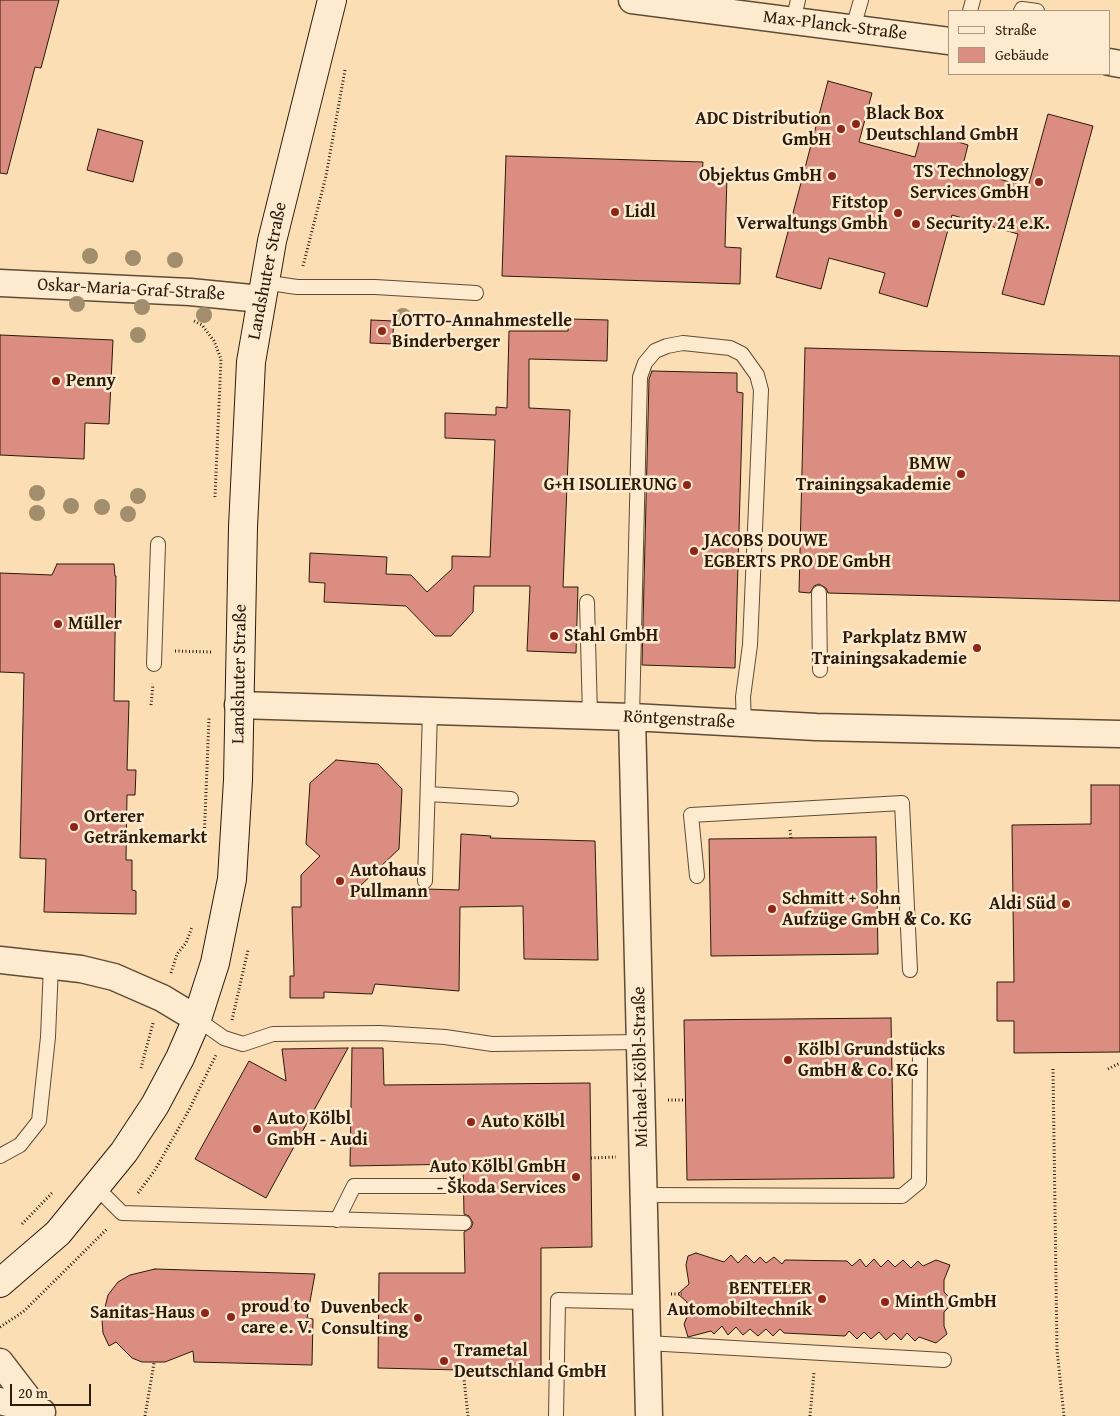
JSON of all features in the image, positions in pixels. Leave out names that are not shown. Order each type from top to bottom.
[{"type":"main road","name":"Landshuter Straße","points":[[0,1283],[58,1233],[97,1188],[124,1152],[155,1105],[180,1058],[196,1019],[215,963],[232,879],[238,780],[238,705],[246,436],[251,362],[262,291],[294,145],[332,0]]},
{"type":"street","name":"Max-Planck-Straße","points":[[632,0],[795,10],[853,28],[948,41]]},
{"type":"street","name":"Oskar-Maria-Graf-Straße","points":[[0,283],[190,292],[262,291]]},
{"type":"street","name":"Röntgenstraße","points":[[238,705],[1120,734]]},
{"type":"street","name":"Michael-Kölbl-Straße","points":[[632,718],[649,1416]]},
{"type":"street","points":[[0,960],[50,964],[114,977],[162,998],[196,1019]]},
{"type":"street","points":[[0,1362],[43,1413]]},
{"type":"street","points":[[0,1401],[43,1413]]},
{"type":"lane","points":[[853,28],[860,0]]},
{"type":"lane","points":[[262,291],[297,286],[375,287],[476,293]]},
{"type":"lane","points":[[632,718],[640,377],[645,363],[655,351],[667,346],[683,343],[730,348],[742,354],[758,375],[761,390],[750,645],[743,697],[744,723]]},
{"type":"lane","points":[[154,657],[158,544]]},
{"type":"lane","points":[[819,593],[820,670]]},
{"type":"lane","points":[[587,602],[590,716]]},
{"type":"lane","points":[[425,881],[430,711]]},
{"type":"lane","points":[[428,794],[511,799]]},
{"type":"lane","points":[[697,876],[691,815],[902,803],[910,970]]},
{"type":"lane","points":[[0,1156],[20,1146],[39,1121],[48,1037],[50,964]]},
{"type":"lane","points":[[196,1019],[224,1038],[243,1044],[273,1034],[380,1032],[445,1037],[492,1044],[640,1042]]},
{"type":"lane","points":[[644,1195],[902,1196],[919,1182],[920,1052]]},
{"type":"lane","points":[[337,1220],[354,1186],[450,1186]]},
{"type":"lane","points":[[97,1188],[122,1213],[464,1223]]},
{"type":"lane","points":[[556,1416],[558,1300],[646,1302]]},
{"type":"lane","points":[[647,1343],[944,1360]]},
{"type":"path","points":[[312,238],[336,126],[346,67]]},
{"type":"path","points":[[190,292],[188,318],[202,325],[210,336],[221,359],[214,501]]},
{"type":"path","name":"Landshuter Straße","points":[[212,643],[212,661]]},
{"type":"path","points":[[154,657],[212,652]]},
{"type":"path","name":"Landshuter Straße","points":[[204,852],[210,713]]},
{"type":"path","points":[[140,1071],[177,954],[186,943],[193,926]]},
{"type":"path","points":[[1108,1069],[1120,1063]]},
{"type":"path","points":[[1053,1069],[1057,1350],[1064,1416]]},
{"type":"path","points":[[662,1100],[686,1100]]},
{"type":"path","points":[[591,1158],[624,1156]]},
{"type":"path","points":[[21,1226],[56,1188]]},
{"type":"path","points":[[145,1416],[154,1363]]},
{"type":"path","points":[[810,1416],[814,1369]]},
{"type":"path","points":[[463,1370],[468,1416]]},
{"type":"building","points":[[0,0],[59,0],[41,68],[35,67],[7,174],[0,173]]},
{"type":"building","points":[[828,81],[872,93],[859,142],[915,157],[922,132],[946,138],[968,145],[962,169],[1028,187],[1048,114],[1093,126],[1044,305],[1002,294],[1018,234],[952,215],[927,307],[879,293],[885,273],[829,258],[821,289],[776,277]]},
{"type":"building","points":[[98,129],[143,141],[133,182],[87,170]]},
{"type":"building","name":"Lidl","points":[[506,156],[703,162],[702,175],[727,176],[725,247],[741,248],[740,284],[502,276]]},
{"type":"building","points":[[569,319],[608,320],[607,361],[529,359],[529,408],[570,410],[563,587],[578,587],[576,653],[527,651],[530,586],[474,586],[473,612],[451,636],[435,636],[406,606],[324,602],[325,583],[309,582],[310,553],[387,557],[386,574],[411,575],[427,592],[452,569],[452,556],[490,557],[495,440],[445,438],[445,413],[496,415],[496,407],[507,408],[509,331],[568,331]]},
{"type":"building","points":[[371,320],[394,321],[392,344],[370,343]]},
{"type":"building","name":"Penny","points":[[0,335],[113,340],[109,424],[85,423],[84,459],[0,455]]},
{"type":"building","name":"BMW Trainingsakademie","points":[[805,348],[1120,356],[1120,601],[828,593],[826,588],[819,584],[814,586],[810,593],[799,592]]},
{"type":"building","points":[[652,371],[737,373],[737,392],[743,393],[735,668],[642,665],[649,379]]},
{"type":"building","name":"Orterer Getränkemarkt","points":[[57,564],[114,564],[116,576],[114,701],[129,701],[127,770],[136,770],[135,795],[127,795],[126,860],[132,860],[132,890],[136,891],[136,914],[44,912],[46,859],[20,858],[24,673],[0,672],[0,573],[52,575]]},
{"type":"building","name":"Autohaus Pullmann","points":[[336,760],[378,764],[402,789],[399,849],[359,887],[459,890],[461,834],[491,836],[490,838],[595,841],[598,960],[524,959],[523,906],[460,907],[459,991],[375,984],[372,994],[324,992],[324,998],[290,998],[290,976],[294,976],[292,907],[301,907],[301,875],[320,856],[306,844],[310,783]]},
{"type":"building","name":"Aldi Süd","points":[[1091,785],[1120,785],[1120,1052],[1014,1053],[1014,1021],[997,1021],[997,982],[1014,982],[1012,825],[1091,824]]},
{"type":"building","points":[[876,837],[878,954],[711,956],[709,839]]},
{"type":"building","name":"Kölbl Grundstücks GmbH & Co. KG","points":[[891,1018],[894,1178],[687,1180],[684,1020]]},
{"type":"building","name":"Auto Kölbl GmbH - Audi","points":[[348,1048],[266,1198],[195,1159],[249,1061],[286,1081],[282,1049]]},
{"type":"building","name":"Auto Kölbl","points":[[352,1048],[383,1048],[384,1085],[590,1083],[592,1247],[541,1248],[541,1372],[378,1368],[379,1273],[465,1273],[464,1232],[471,1228],[473,1223],[469,1216],[464,1214],[463,1164],[350,1166]]},
{"type":"building","points":[[696,1253],[724,1262],[731,1255],[738,1263],[746,1255],[754,1263],[760,1257],[766,1263],[774,1257],[782,1264],[785,1260],[847,1261],[852,1266],[860,1259],[866,1267],[874,1259],[881,1267],[888,1260],[895,1267],[903,1260],[911,1268],[918,1261],[923,1266],[936,1260],[950,1265],[944,1280],[944,1292],[954,1302],[944,1312],[944,1326],[947,1334],[936,1343],[919,1337],[915,1341],[907,1333],[901,1340],[894,1333],[886,1340],[879,1332],[871,1339],[864,1332],[857,1339],[849,1331],[845,1336],[784,1333],[780,1329],[773,1336],[766,1329],[758,1336],[750,1329],[743,1335],[736,1327],[728,1335],[722,1326],[714,1334],[711,1331],[688,1337],[684,1324],[687,1317],[687,1302],[678,1294],[689,1284],[686,1265],[688,1256]]},
{"type":"building","name":"Sanitas-Haus","points":[[155,1269],[315,1274],[307,1318],[313,1319],[312,1365],[194,1362],[193,1351],[165,1362],[142,1362],[132,1358],[116,1342],[109,1346],[103,1333],[102,1320],[108,1295],[118,1282],[130,1275]]},
{"type":"place","name":"Black Box Deutschland GmbH","points":[[856,124]]},
{"type":"place","name":"ADC Distribution GmbH","points":[[841,129]]},
{"type":"place","name":"Objektus GmbH","points":[[832,176]]},
{"type":"place","name":"TS Technology Services GmbH","points":[[1039,182]]},
{"type":"place","name":"Lidl","points":[[615,212]]},
{"type":"place","name":"Fitstop Verwaltungs Gmbh","points":[[898,213]]},
{"type":"place","name":"Security 24 e.K.","points":[[916,224]]},
{"type":"place","name":"LOTTO-Annahmestelle Binderberger","points":[[382,331]]},
{"type":"place","name":"Penny","points":[[56,381]]},
{"type":"place","name":"BMW Trainingsakademie","points":[[961,474]]},
{"type":"place","name":"G+H ISOLIERUNG","points":[[687,485]]},
{"type":"place","name":"JACOBS DOUWE EGBERTS PRO DE GmbH","points":[[694,551]]},
{"type":"place","name":"Müller","points":[[58,624]]},
{"type":"place","name":"Stahl GmbH","points":[[554,636]]},
{"type":"place","name":"Parkplatz BMW Trainingsakademie","points":[[977,648]]},
{"type":"place","name":"Orterer Getränkemarkt","points":[[74,827]]},
{"type":"place","name":"Autohaus Pullmann","points":[[340,881]]},
{"type":"place","name":"Aldi Süd","points":[[1066,904]]},
{"type":"place","name":"Schmitt + Sohn Aufzüge GmbH & Co. KG","points":[[772,909]]},
{"type":"place","name":"Kölbl Grundstücks GmbH & Co. KG","points":[[788,1060]]},
{"type":"place","name":"Auto Kölbl","points":[[471,1122]]},
{"type":"place","name":"Auto Kölbl GmbH - Audi","points":[[257,1129]]},
{"type":"place","name":"Auto Kölbl GmbH - Škoda Services","points":[[576,1177]]},
{"type":"place","name":"BENTELER Automobiltechnik","points":[[822,1299]]},
{"type":"place","name":"Minth GmbH","points":[[885,1302]]},
{"type":"place","name":"Sanitas-Haus","points":[[205,1313]]},
{"type":"place","name":"proud to care e. V.","points":[[231,1317]]},
{"type":"place","name":"Duvenbeck Consulting","points":[[418,1318]]},
{"type":"place","name":"Trametal Deutschland GmbH","points":[[444,1361]]}]
